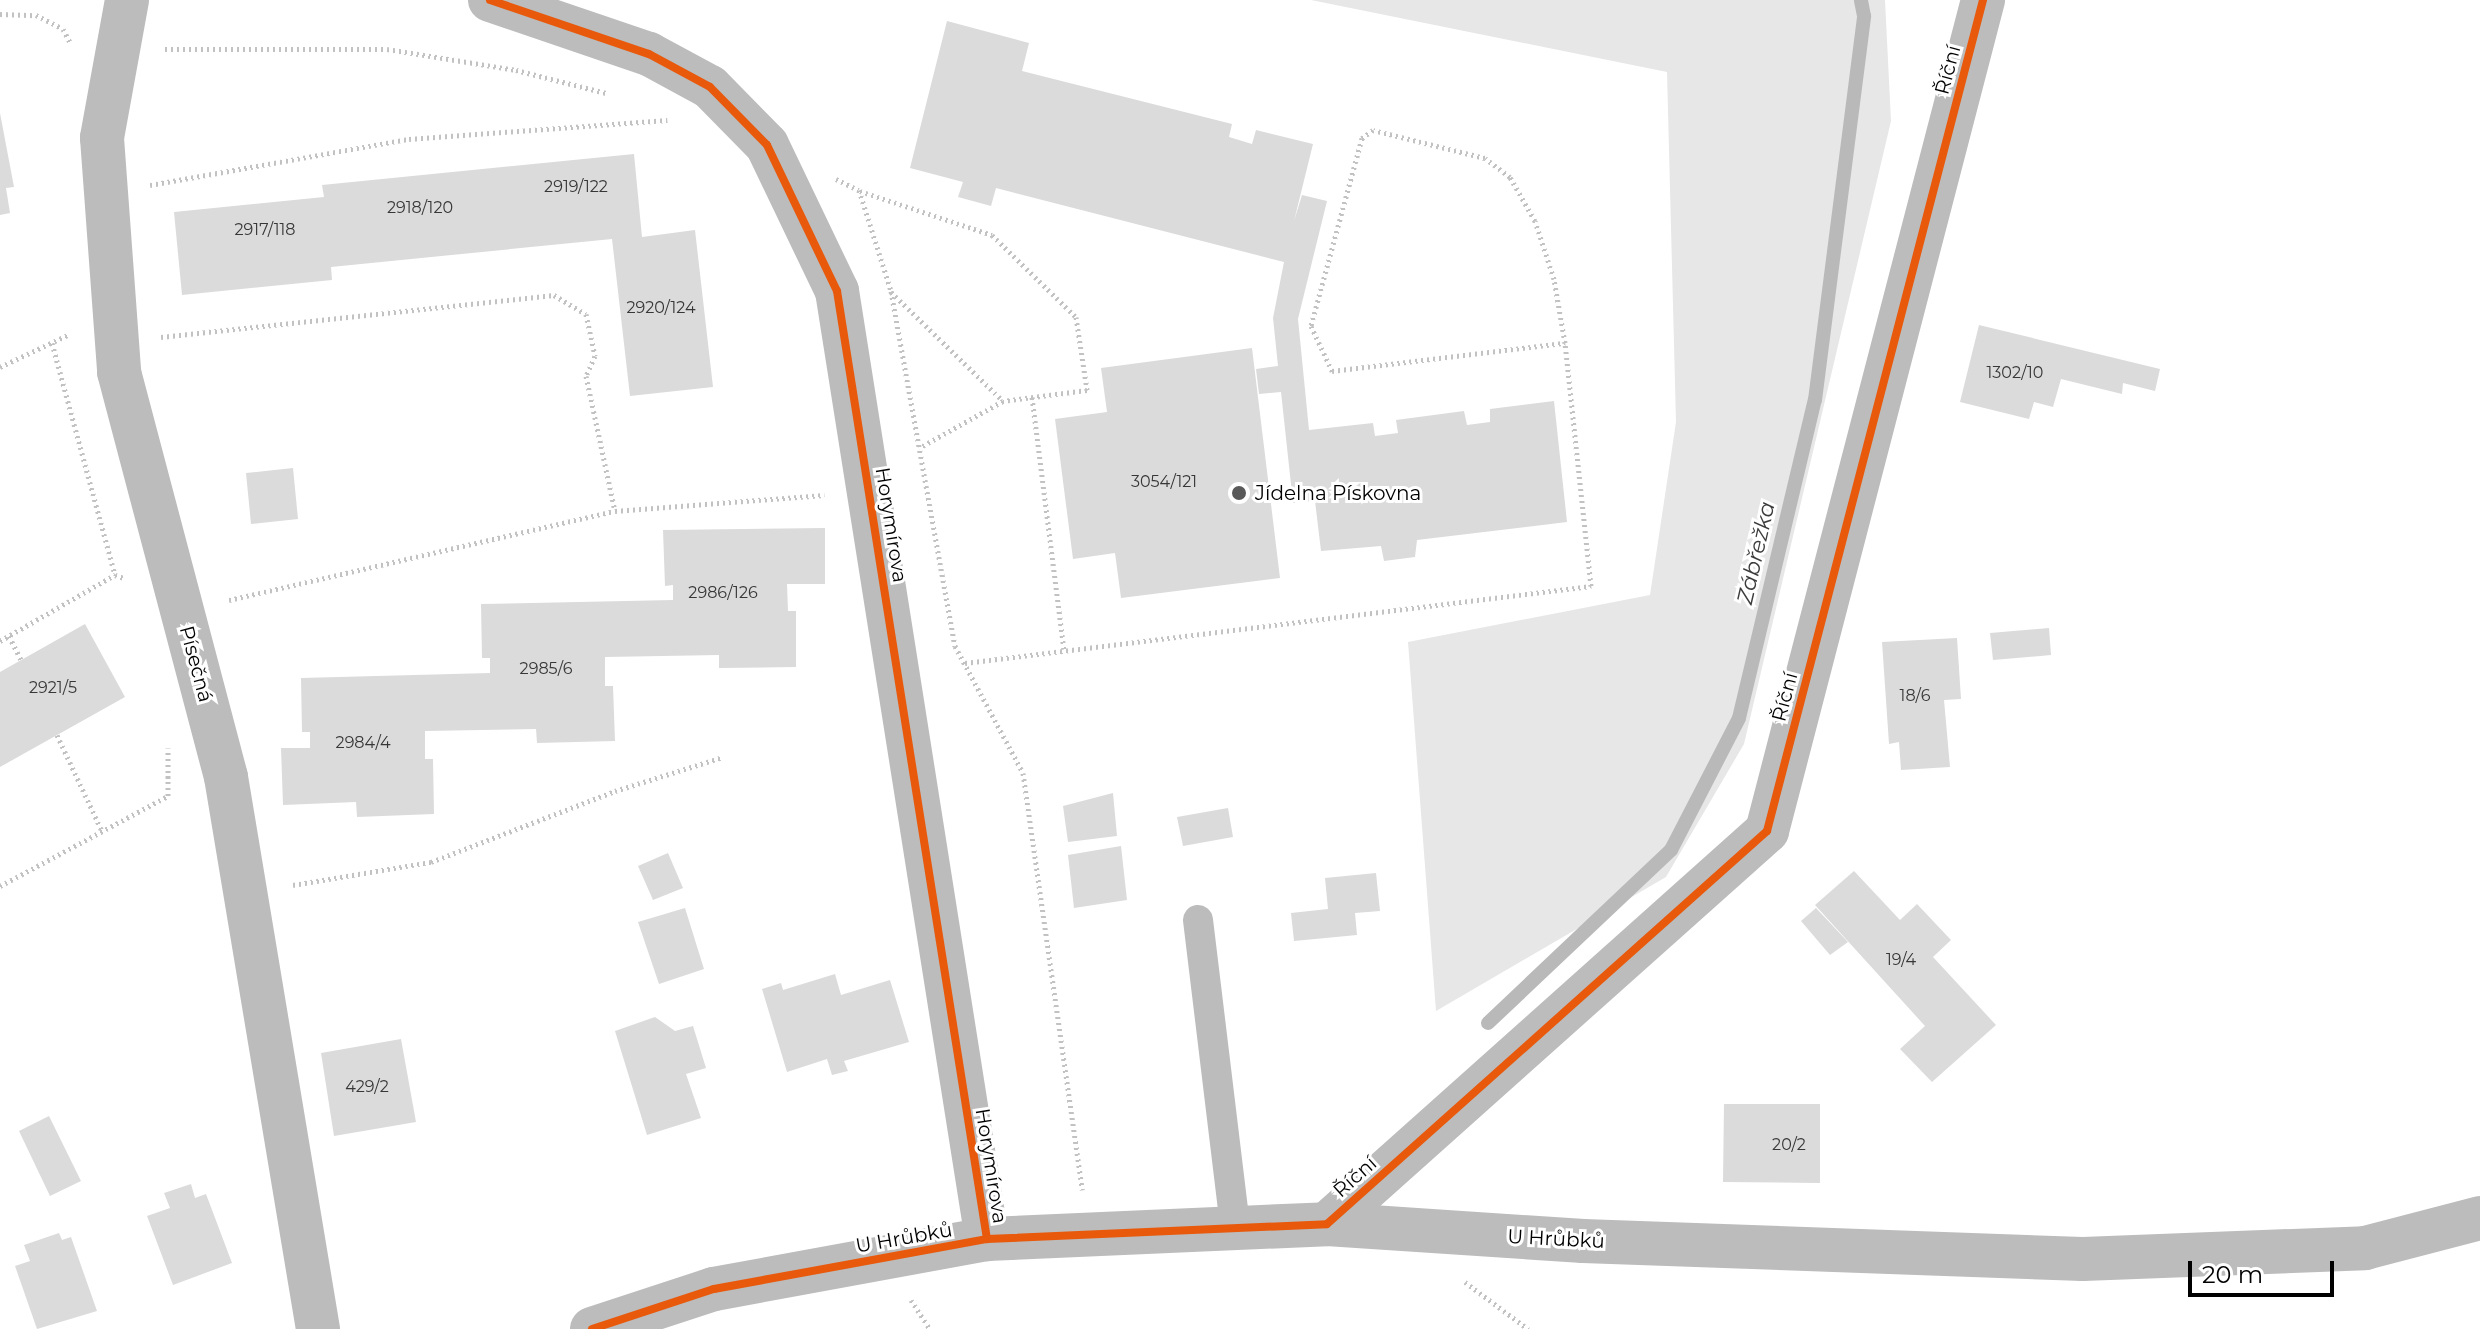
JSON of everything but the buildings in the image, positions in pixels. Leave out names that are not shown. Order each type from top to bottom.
[{"type":"street","name":"Písečná","points":[[127,0],[102,138],[119,372],[226,777],[318,1329]]},
{"type":"street","name":"Horymírova","points":[[490,0],[649,54],[710,87],[767,145],[837,291],[987,1239]]},
{"type":"street","name":"Říční","points":[[1327,1224],[1767,831],[1983,0]]},
{"type":"street","name":"U Hrůbků","points":[[592,1329],[714,1289],[987,1239],[1327,1224],[1456,1233],[2083,1259],[2365,1248],[2480,1218]]},
{"type":"lane","points":[[1198,920],[1235,1228]]},
{"type":"path","points":[[72,45],[119,48],[387,49],[516,70],[620,96]]},
{"type":"path","points":[[147,185],[409,139],[676,119],[665,113]]},
{"type":"path","points":[[965,663],[1591,586],[1565,343],[1554,279],[1535,221],[1510,177],[1485,158],[1373,130],[1362,138],[1311,326],[1332,371],[1565,343]]},
{"type":"path","points":[[833,177],[859,190],[992,235],[1076,317],[1087,390],[1003,401],[919,448]]},
{"type":"path","points":[[859,190],[891,291],[955,646],[1023,773],[1089,1234]]},
{"type":"path","points":[[891,291],[1003,401]]},
{"type":"path","points":[[145,338],[554,295],[586,314],[595,356],[586,376],[615,511]]},
{"type":"path","points":[[52,343],[115,575]]},
{"type":"path","points":[[1032,397],[1064,649]]},
{"type":"path","points":[[220,602],[615,511],[841,494]]},
{"type":"path","points":[[115,575],[127,580]]},
{"type":"path","points":[[0,641],[115,575]]},
{"type":"path","points":[[9,636],[21,660]]},
{"type":"path","points":[[57,735],[102,831]]},
{"type":"path","points":[[0,886],[168,796],[169,739]]},
{"type":"path","points":[[245,892],[431,862],[615,791],[723,757]]},
{"type":"path","points":[[1456,1233],[1456,1276],[1528,1329]]},
{"type":"shaded area","points":[[1311,0],[1885,0],[1891,121],[1744,744],[1666,877],[1436,1011],[1408,642],[1650,595],[1676,422],[1667,72]]},
{"type":"waterway","name":"Zábřežka","points":[[1488,1023],[1671,850],[1739,718],[1815,400],[1864,16],[1861,0]]},
{"type":"cycle path","points":[[490,0],[649,54],[710,87],[767,145],[837,291],[987,1239]]},
{"type":"cycle path","points":[[592,1329],[714,1289],[987,1239],[1327,1224],[1767,831],[1983,0]]},
{"type":"place","name":"Jídelna Pískovna","points":[[1239,493]]}]
